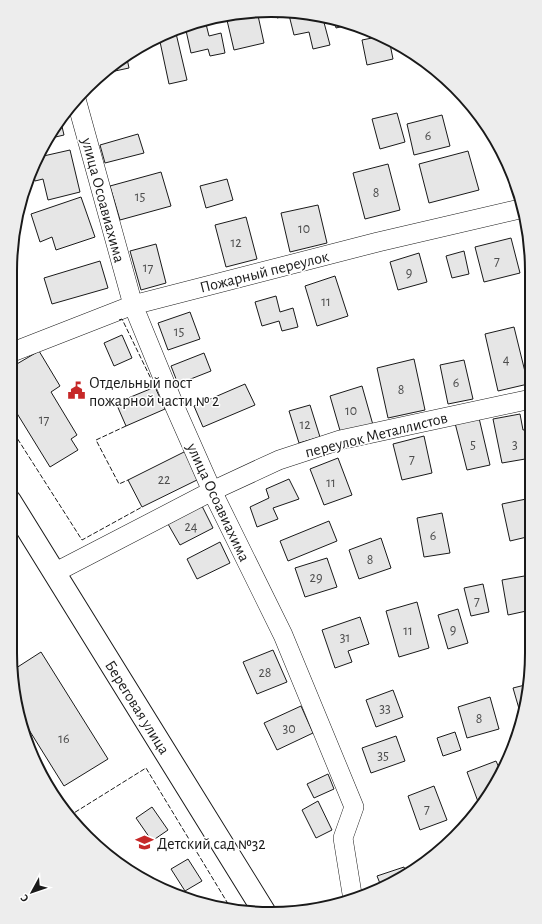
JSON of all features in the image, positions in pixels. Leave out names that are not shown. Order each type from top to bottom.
[{"type":"main road","name":"Береговая улица","points":[[17,512],[261,906]]},
{"type":"street","name":"улица Осоавиахима","points":[[78,106],[133,305],[174,405],[212,491],[283,635],[354,807],[343,838],[352,894]]},
{"type":"street","name":"Пожарный переулок","points":[[17,350],[133,305],[370,244],[517,210]]},
{"type":"street","name":"переулок Металлистов","points":[[54,573],[212,491],[279,460],[340,440],[525,400]]},
{"type":"building","points":[[258,18],[264,43],[234,50],[227,21]]},
{"type":"building","points":[[290,18],[324,23],[330,45],[313,49],[309,32],[294,35]]},
{"type":"building","points":[[206,26],[209,36],[221,33],[225,53],[210,56],[208,49],[191,53],[186,31]]},
{"type":"building","points":[[176,35],[187,80],[169,84],[160,42]]},
{"type":"building","points":[[372,38],[391,47],[393,59],[367,65],[362,40]]},
{"type":"building","points":[[128,62],[129,68],[113,71]]},
{"type":"building","points":[[397,113],[405,142],[380,149],[372,119]]},
{"type":"building","points":[[442,115],[450,146],[414,155],[407,124]]},
{"type":"building","points":[[62,127],[64,135],[56,137]]},
{"type":"building","points":[[138,134],[144,153],[105,163],[100,145]]},
{"type":"building","points":[[70,150],[80,192],[48,200],[43,179],[35,181],[34,178],[45,156]]},
{"type":"building","points":[[468,151],[479,190],[429,203],[419,164]]},
{"type":"building","points":[[388,164],[400,210],[365,219],[353,173]]},
{"type":"building","points":[[161,172],[171,206],[120,220],[110,186]]},
{"type":"building","points":[[227,179],[233,200],[206,208],[200,186]]},
{"type":"building","points":[[81,197],[95,237],[56,250],[52,237],[40,242],[31,214]]},
{"type":"building","points":[[318,205],[327,243],[290,252],[281,213]]},
{"type":"building","points":[[246,217],[257,259],[226,267],[215,225]]},
{"type":"building","points":[[511,238],[520,273],[484,282],[475,247]]},
{"type":"building","points":[[156,244],[166,283],[141,290],[130,251]]},
{"type":"building","points":[[464,251],[469,274],[452,278],[446,256]]},
{"type":"building","points":[[419,253],[427,282],[398,290],[390,262]]},
{"type":"building","points":[[100,261],[108,288],[52,304],[44,278]]},
{"type":"building","points":[[335,276],[348,316],[317,326],[305,286]]},
{"type":"building","points":[[276,296],[280,312],[293,308],[298,327],[282,331],[279,321],[262,326],[255,302]]},
{"type":"building","points":[[190,312],[200,339],[168,350],[158,323]]},
{"type":"building","points":[[514,327],[525,372],[525,385],[498,391],[485,334]]},
{"type":"building","points":[[122,335],[132,358],[114,366],[104,343]]},
{"type":"building","points":[[39,351],[60,386],[51,392],[77,435],[71,439],[78,450],[50,467],[17,413],[17,364]]},
{"type":"building","points":[[204,353],[211,371],[178,384],[171,366]]},
{"type":"building","points":[[414,359],[425,410],[388,418],[377,368]]},
{"type":"building","points":[[464,360],[473,399],[448,404],[440,365]]},
{"type":"building","points":[[245,384],[255,405],[203,427],[194,406]]},
{"type":"building","points":[[362,386],[373,425],[341,434],[330,396]]},
{"type":"building","points":[[155,387],[165,409],[126,426],[116,403]]},
{"type":"building","points":[[310,405],[320,437],[299,443],[289,411]]},
{"type":"building","points":[[520,414],[523,430],[525,430],[525,459],[502,463],[493,419]]},
{"type":"building","points":[[479,418],[490,465],[467,470],[455,423]]},
{"type":"building","points":[[424,436],[432,473],[402,480],[393,444]]},
{"type":"building","points":[[186,451],[199,479],[142,507],[128,480]]},
{"type":"building","points":[[338,458],[352,495],[324,505],[310,469]]},
{"type":"building","points":[[289,479],[299,499],[273,508],[278,519],[257,527],[250,507],[269,498],[266,489]]},
{"type":"building","points":[[525,499],[525,537],[510,541],[502,504]]},
{"type":"building","points":[[202,506],[213,528],[180,545],[168,524]]},
{"type":"building","points":[[442,513],[450,553],[424,557],[417,518]]},
{"type":"building","points":[[329,521],[337,541],[288,561],[280,541]]},
{"type":"building","points":[[381,538],[391,568],[359,579],[349,550]]},
{"type":"building","points":[[220,542],[230,563],[197,579],[187,559]]},
{"type":"building","points":[[327,558],[337,587],[305,597],[295,568]]},
{"type":"building","points":[[525,576],[525,611],[508,615],[502,580]]},
{"type":"building","points":[[483,584],[489,612],[471,616],[464,588]]},
{"type":"building","points":[[417,602],[429,648],[399,657],[386,611]]},
{"type":"building","points":[[458,609],[468,643],[448,649],[438,615]]},
{"type":"building","points":[[360,617],[369,644],[348,651],[352,662],[335,668],[322,630]]},
{"type":"building","points":[[273,650],[287,682],[257,694],[243,662]]},
{"type":"building","points":[[41,652],[108,759],[64,786],[29,729],[19,686],[18,667]]},
{"type":"building","points":[[523,685],[519,708],[513,688]]},
{"type":"building","points":[[393,690],[403,717],[376,727],[366,700]]},
{"type":"building","points":[[490,697],[499,729],[467,738],[458,707]]},
{"type":"building","points":[[301,706],[313,733],[277,750],[264,723]]},
{"type":"building","points":[[455,732],[461,750],[443,756],[437,738]]},
{"type":"building","points":[[396,736],[405,761],[371,773],[362,748]]},
{"type":"building","points":[[496,761],[498,766],[478,801],[467,772]]},
{"type":"building","points":[[328,774],[334,789],[314,798],[307,784]]},
{"type":"building","points":[[434,786],[447,820],[420,830],[408,796]]},
{"type":"building","points":[[318,801],[332,830],[316,838],[302,810]]},
{"type":"building","points":[[152,807],[168,830],[152,841],[136,818]]},
{"type":"building","points":[[188,859],[202,881],[185,891],[171,869]]},
{"type":"building","points":[[404,867],[405,869],[380,883],[377,876]]},
{"type":"fence","points":[[119,320],[122,319],[155,387]]},
{"type":"fence","points":[[126,426],[96,440],[119,484],[128,480]]},
{"type":"fence","points":[[17,438],[82,540],[142,507]]},
{"type":"fence","points":[[74,813],[146,768],[228,903]]},
{"type":"place","name":"Отдельный пост пожарной части № 2","points":[[76,391]]},
{"type":"place","name":"Детский сад №32","points":[[144,843]]}]
